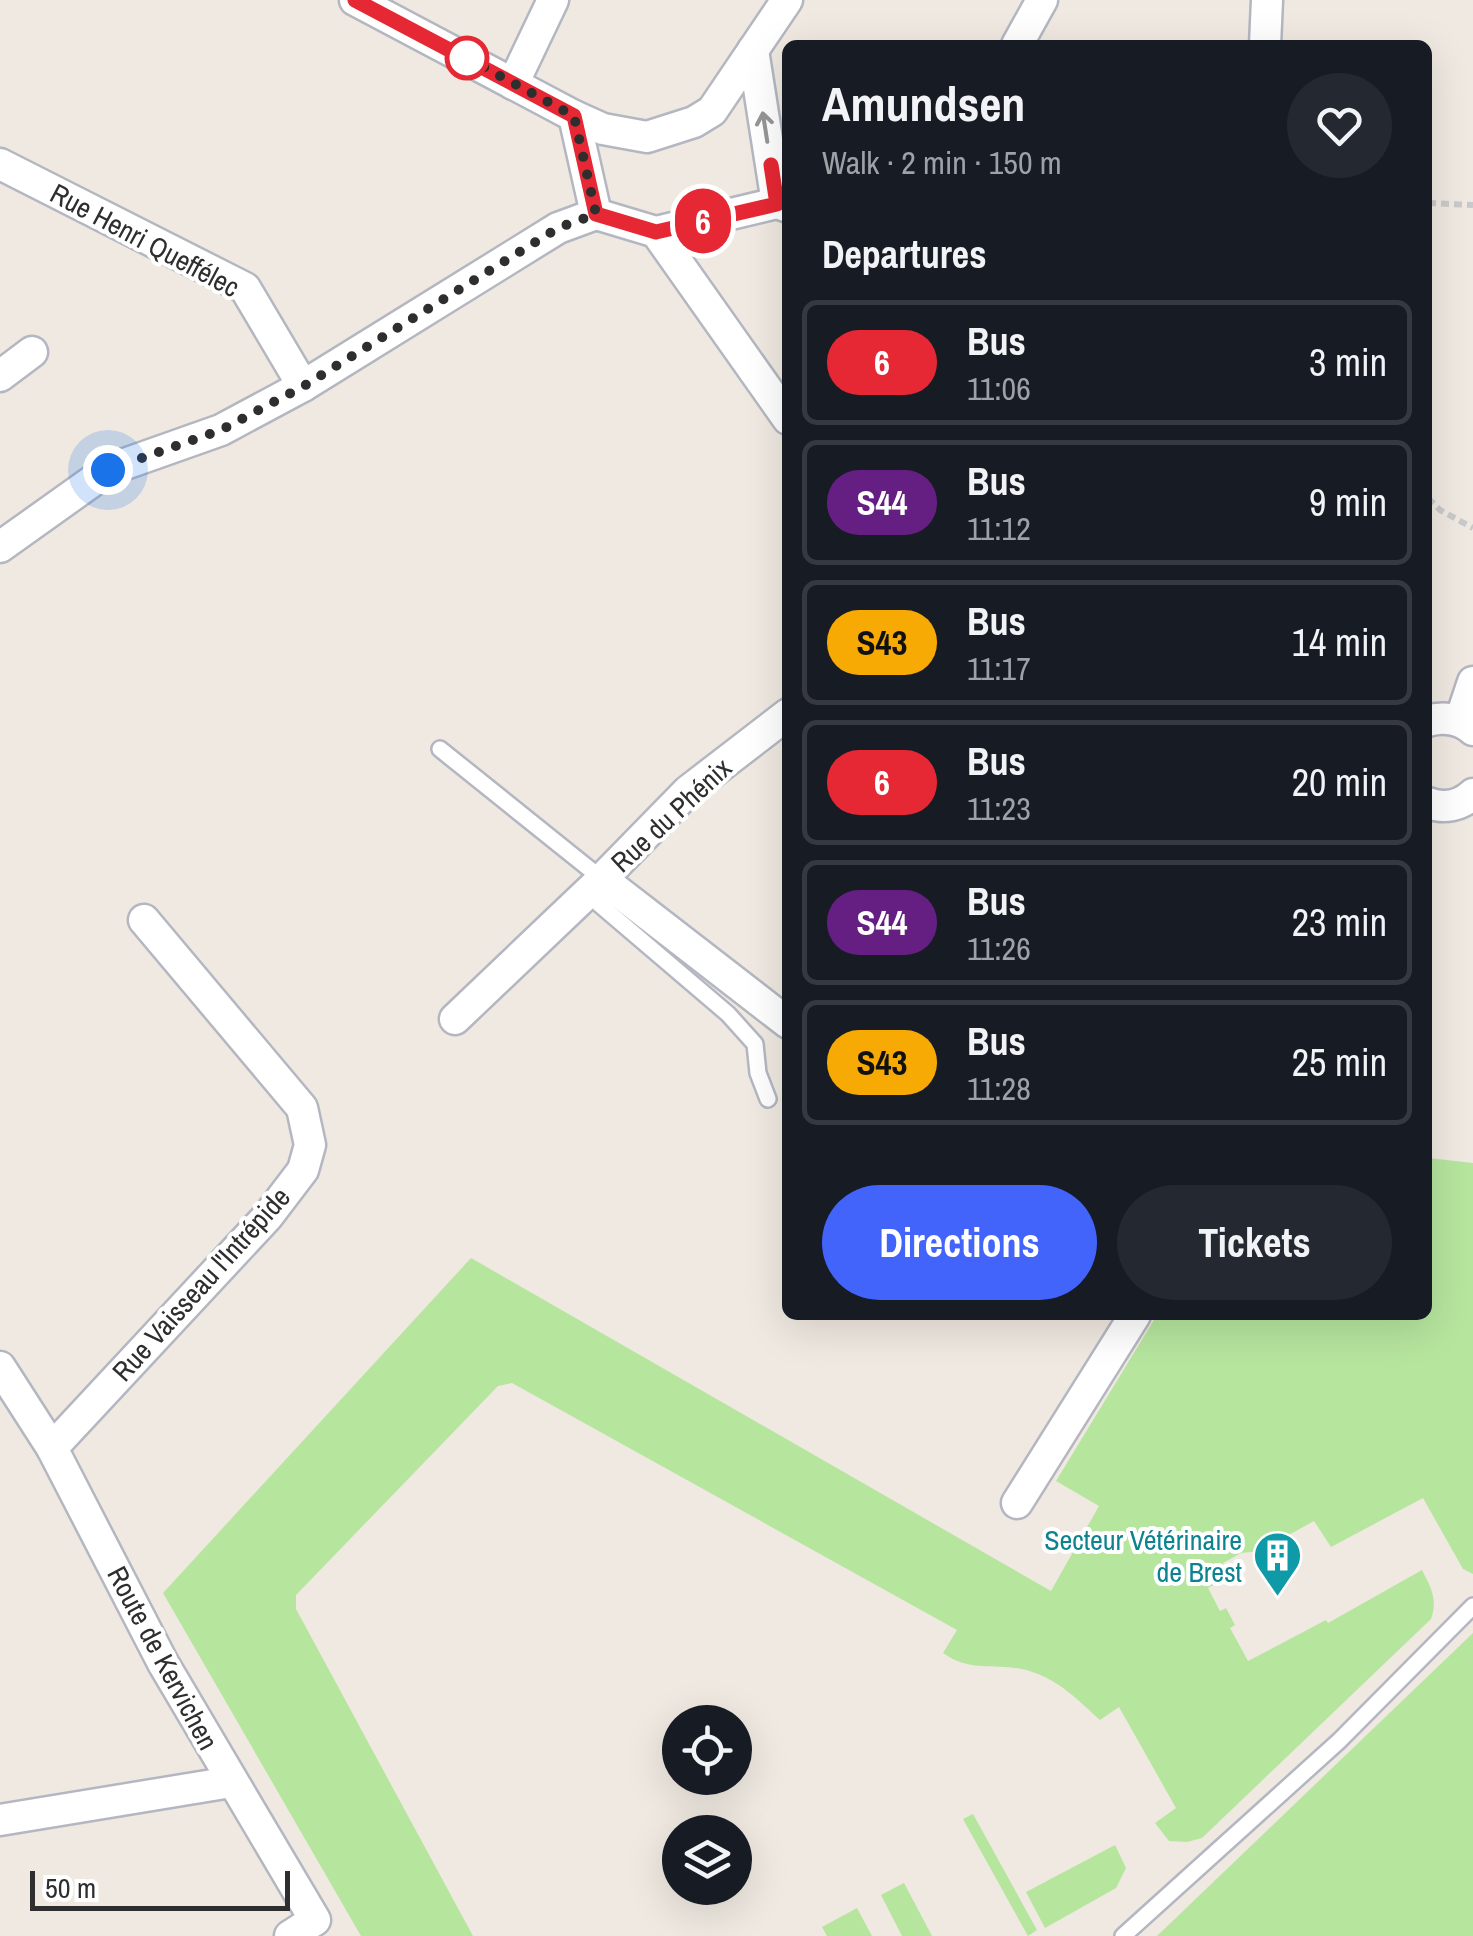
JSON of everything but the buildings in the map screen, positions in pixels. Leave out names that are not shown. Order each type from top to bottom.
[{"type":"street","points":[[355,0],[574,116],[602,129],[647,137],[673,131],[712,111],[787,0]]},
{"type":"street","points":[[513,84],[553,0]]},
{"type":"street","points":[[1020,40],[1042,0]]},
{"type":"street","points":[[1265,40],[1266,0]]},
{"type":"street","points":[[4,536],[108,470],[221,430],[304,386],[558,228],[596,214],[656,232],[782,205],[752,50]]},
{"type":"street","points":[[574,116],[596,214]]},
{"type":"street","name":"Rue Henri Queffélec","points":[[0,164],[245,288],[304,386]]},
{"type":"street","points":[[656,232],[782,410]]},
{"type":"street","points":[[0,376],[32,352]]},
{"type":"street","points":[[1432,720],[1444,718],[1466,726],[1473,682]]},
{"type":"street","name":"Rue du Phénix","points":[[454,1020],[688,791],[782,719]]},
{"type":"street","points":[[1432,804],[1450,806],[1473,794]]},
{"type":"street","name":"Rue du Phénix","points":[[602,879],[782,1018]]},
{"type":"street","name":"Rue Vaisseau l'Intrépide","points":[[52,1448],[268,1216],[303,1170],[310,1145],[302,1108],[144,920]]},
{"type":"street","points":[[1017,1503],[1132,1320]]},
{"type":"street","name":"Route de Kervichen","points":[[0,1367],[52,1448],[163,1663],[315,1920],[290,1936]]},
{"type":"street","points":[[0,1820],[231,1782]]},
{"type":"lane","name":"Rue du Phénix","points":[[440,749],[602,879]]},
{"type":"lane","points":[[602,879],[599,904],[728,1014],[754,1044],[758,1073],[768,1099]]},
{"type":"lane","points":[[1123,1936],[1339,1741],[1473,1606]]},
{"type":"path","points":[[1432,203],[1473,205]]},
{"type":"path","points":[[1432,502],[1473,528]]},
{"type":"green space","points":[[1432,1158],[1473,1163],[1473,1574],[1463,1569],[1423,1498],[1331,1547],[1314,1521],[1260,1551],[1241,1553],[1223,1563],[1229,1576],[1208,1588],[1220,1611],[1226,1608],[1235,1625],[1230,1628],[1248,1661],[1326,1620],[1328,1623],[1422,1570],[1434,1605],[1431,1619],[1202,1838],[1169,1841],[1155,1823],[1176,1808],[1119,1707],[1100,1720],[1070,1693],[1044,1677],[1023,1669],[954,1660],[943,1653],[957,1630],[512,1383],[498,1386],[296,1595],[296,1609],[473,1936],[361,1936],[163,1593],[471,1258],[1051,1591],[1099,1506],[1056,1481],[1154,1320],[1432,1320]]},
{"type":"green space","points":[[1473,1633],[1473,1936],[1157,1936]]},
{"type":"green space","points":[[973,1814],[1037,1930],[1028,1936],[963,1819]]},
{"type":"green space","points":[[1115,1845],[1126,1868],[1116,1888],[1045,1928],[1026,1892]]},
{"type":"green space","points":[[904,1883],[932,1936],[902,1936],[881,1895]]},
{"type":"green space","points":[[857,1908],[872,1936],[827,1936],[822,1927]]},
{"type":"bus line","name":"6","points":[[355,0],[574,116],[596,214],[656,232],[777,204],[771,165]]},
{"type":"place","name":"Secteur Vétérinaire de Brest","points":[[1277,1598]]},
{"type":"route","points":[[108,470],[221,430],[304,386],[558,228],[596,214],[574,116],[467,58]]}]
